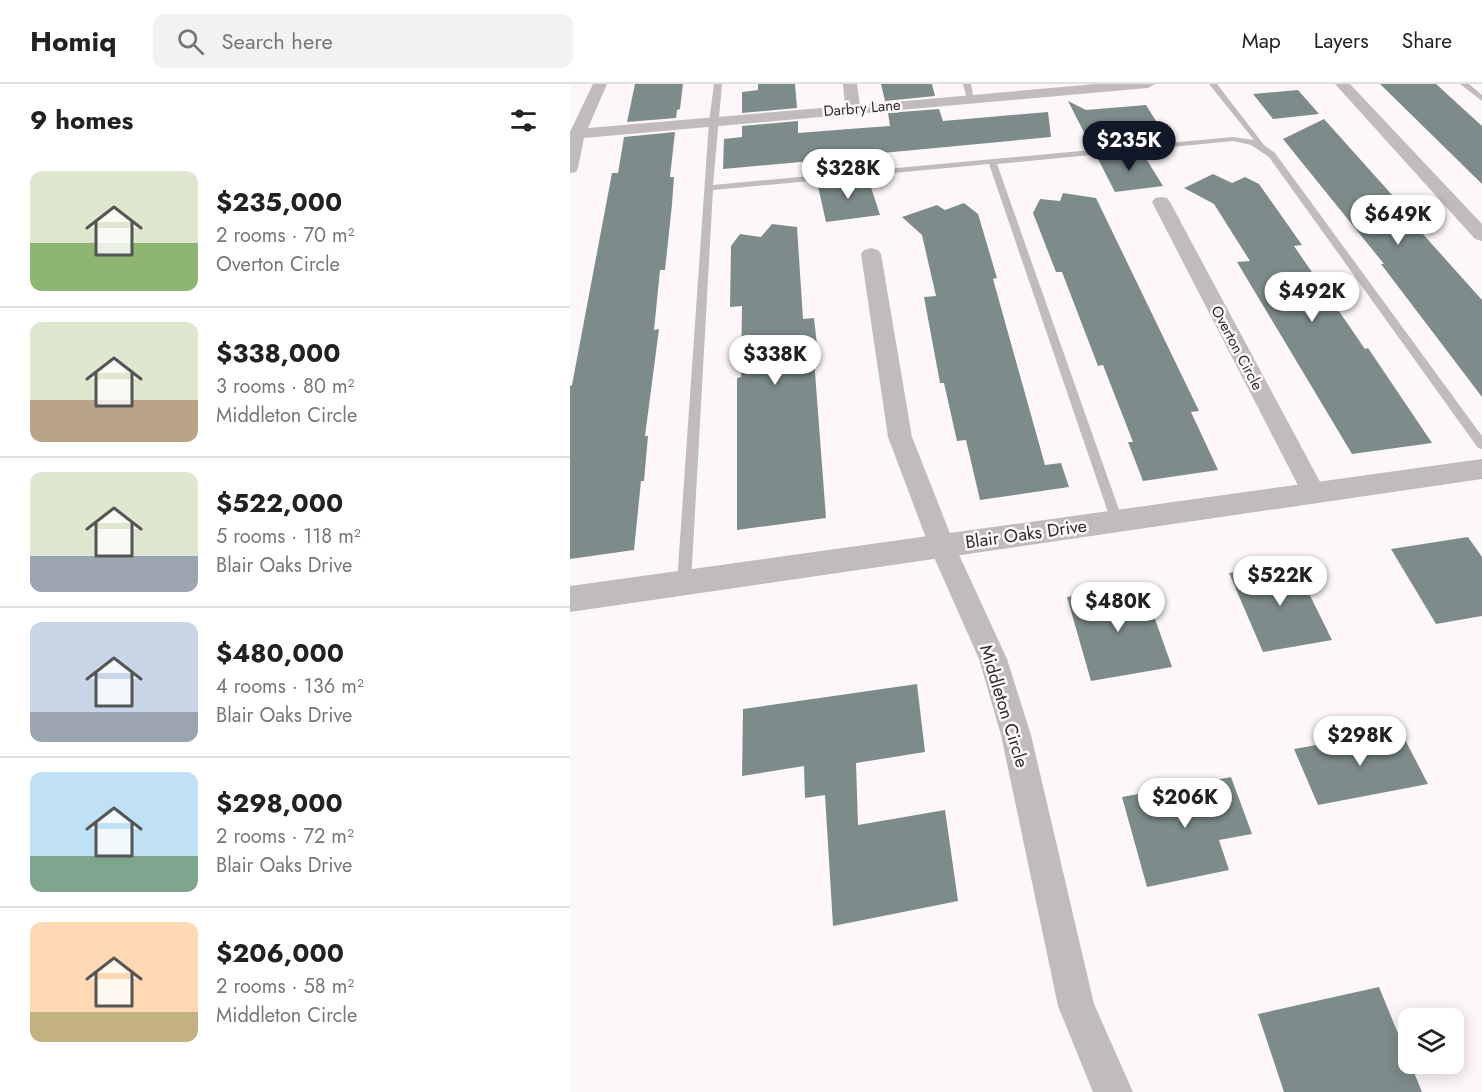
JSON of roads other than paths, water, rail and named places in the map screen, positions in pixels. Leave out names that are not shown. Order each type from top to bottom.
[{"type":"street","points":[[570,168],[577,134],[600,84]]},
{"type":"street","points":[[850,84],[853,109]]},
{"type":"street","name":"Darbry Lane","points":[[577,134],[853,109],[969,91],[1148,84]]},
{"type":"street","points":[[1342,84],[1482,235]]},
{"type":"street","name":"Overton Circle","points":[[1161,202],[1314,493]]},
{"type":"street","name":"Middleton Circle","points":[[871,254],[900,437],[942,546],[993,659],[1016,735],[1076,1006],[1113,1092]]},
{"type":"street","name":"Blair Oaks Drive","points":[[570,599],[1482,469]]},
{"type":"lane","points":[[684,583],[713,122],[718,84]]},
{"type":"lane","points":[[1213,84],[1262,146],[1272,155],[1482,445]]},
{"type":"lane","points":[[1464,84],[1482,99]]},
{"type":"lane","points":[[709,188],[1233,139],[1250,140],[1262,146]]},
{"type":"lane","points":[[992,161],[1117,521]]}]
